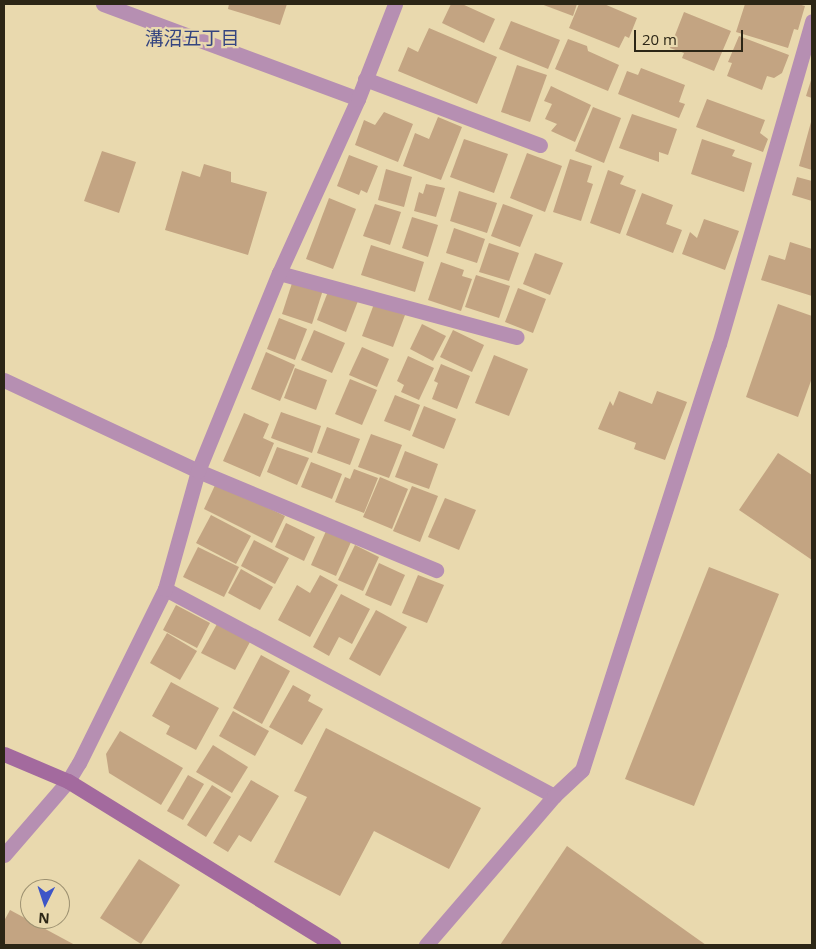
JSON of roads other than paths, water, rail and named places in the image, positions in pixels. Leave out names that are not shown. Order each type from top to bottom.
[{"type":"street","points":[[103,4],[358,99]]},
{"type":"street","points":[[4,855],[68,781],[79,763],[165,589],[198,471],[279,273],[358,99],[395,4]]},
{"type":"street","points":[[426,945],[554,796],[582,770],[720,344],[812,20]]},
{"type":"street","points":[[365,79],[540,145]]},
{"type":"street","points":[[279,273],[517,337]]},
{"type":"street","points":[[4,380],[198,471],[436,570]]},
{"type":"street","points":[[165,589],[554,796]]},
{"type":"street","points":[[4,754],[68,781],[334,945]]},
{"type":"district","name":"溝沼五丁目","points":[[192,39]]}]
